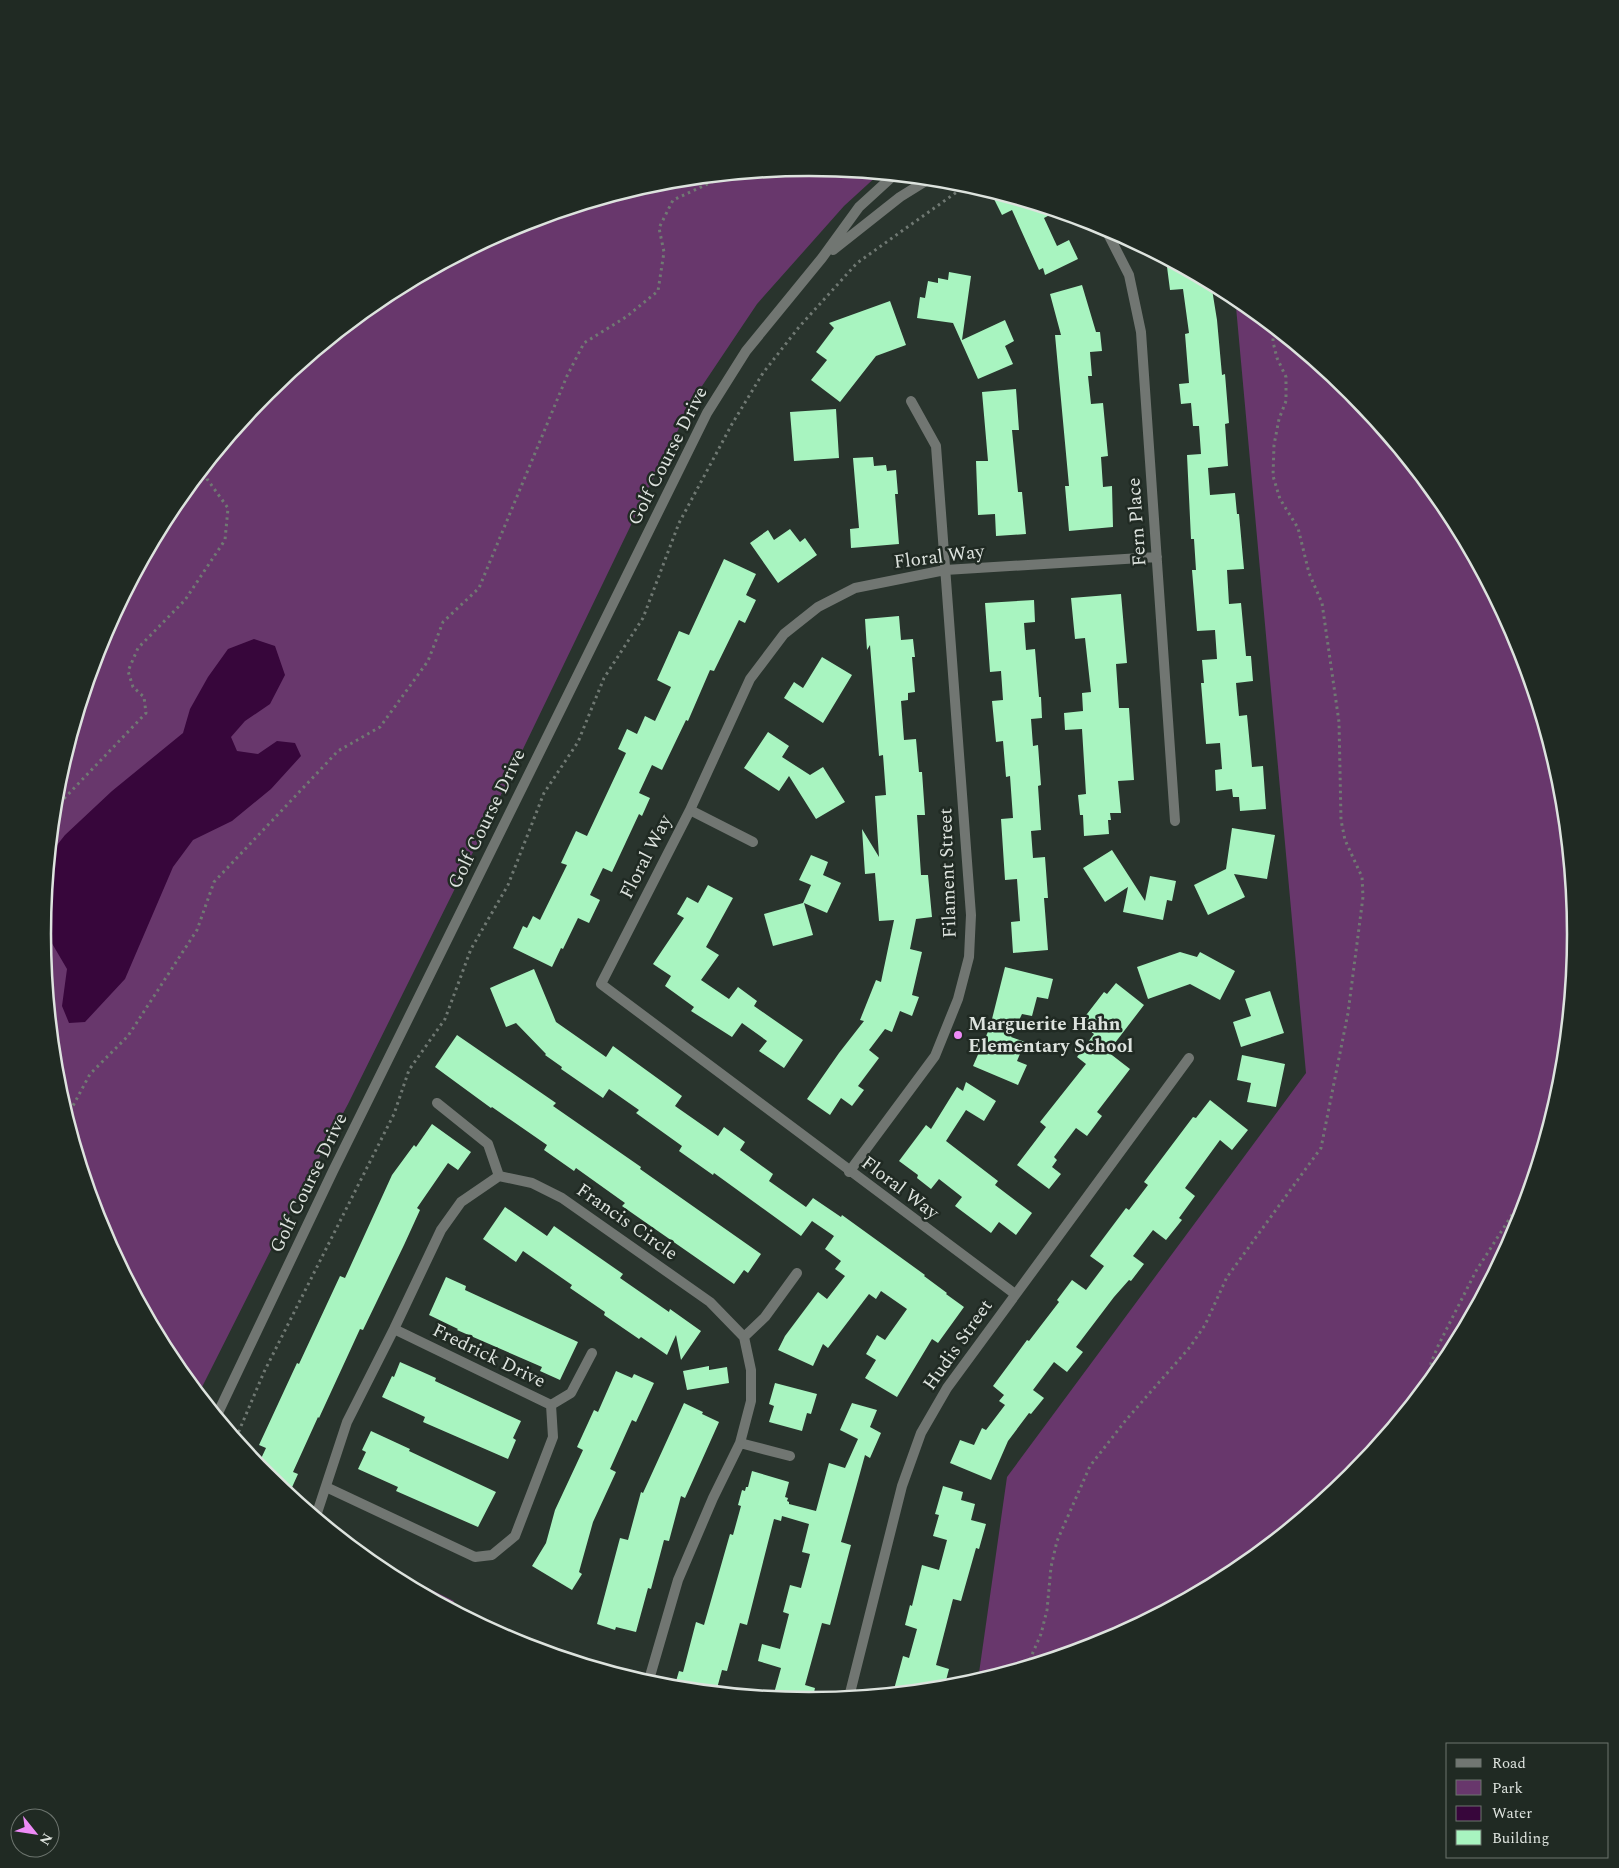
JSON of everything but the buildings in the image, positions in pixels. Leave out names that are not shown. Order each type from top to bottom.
[{"type":"street","name":"Golf Course Drive","points":[[219,1410],[346,1145],[708,413],[746,351],[822,258],[859,207],[889,180]]},
{"type":"street","name":"Golf Course Drive","points":[[822,258],[900,197],[921,184]]},
{"type":"street","name":"Fern Place","points":[[1110,237],[1128,275],[1141,332],[1175,821]]},
{"type":"street","name":"Filament Street","points":[[850,1172],[934,1056],[958,999],[969,957],[971,915],[936,446],[911,401]]},
{"type":"street","name":"Floral Way","points":[[1015,1294],[601,984],[690,810],[750,679],[784,634],[818,607],[855,588],[945,570],[1157,557]]},
{"type":"street","points":[[690,810],[753,842]]},
{"type":"street","name":"Hudis Street","points":[[850,1691],[902,1486],[921,1433],[947,1388],[1188,1058]]},
{"type":"street","points":[[318,1511],[347,1422],[394,1329],[440,1230],[461,1202],[499,1176],[488,1144],[437,1103]]},
{"type":"street","name":"Francis Circle","points":[[499,1176],[532,1183],[562,1198],[710,1302],[744,1337]]},
{"type":"street","points":[[650,1675],[678,1580],[713,1498],[740,1444],[751,1401],[752,1370],[744,1337],[765,1317],[797,1274]]},
{"type":"street","name":"Fredrick Drive","points":[[326,1487],[475,1557],[492,1555],[515,1536],[553,1437],[551,1405],[394,1329]]},
{"type":"street","points":[[551,1405],[571,1393],[592,1353]]},
{"type":"street","points":[[740,1444],[790,1456]]},
{"type":"path","points":[[72,1107],[90,1074],[128,1036],[197,930],[214,882],[338,751],[380,727],[428,661],[443,622],[479,588],[567,376],[584,343],[626,317],[658,291],[664,252],[659,228],[673,200],[713,182]]},
{"type":"path","points":[[238,1433],[264,1372],[394,1114],[409,1070],[445,1019],[471,949],[508,885],[544,793],[578,742],[604,678],[642,618],[679,523],[732,424],[769,366],[799,327],[857,263],[959,190]]},
{"type":"path","points":[[1030,1659],[1041,1634],[1047,1610],[1051,1567],[1057,1541],[1090,1466],[1126,1420],[1200,1333],[1227,1278],[1321,1148],[1348,1013],[1363,897],[1362,877],[1345,840],[1341,820],[1339,722],[1322,603],[1309,573],[1298,528],[1280,499],[1274,476],[1274,445],[1279,419],[1286,401],[1286,376],[1277,358],[1272,342],[1273,333]]},
{"type":"path","points":[[64,799],[146,713],[144,697],[133,687],[128,671],[138,648],[185,600],[225,540],[228,508],[206,475]]},
{"type":"path","points":[[1431,1367],[1431,1363],[1438,1346],[1476,1272],[1516,1208]]},
{"type":"green space","points":[[810,176],[874,179],[844,206],[757,304],[696,395],[657,471],[484,830],[348,1104],[290,1212],[202,1387],[153,1313],[129,1269],[91,1178],[66,1082],[53,984],[51,934],[53,884],[66,786],[77,738],[91,690],[109,644],[129,599],[153,555],[179,513],[208,472],[239,434],[273,398],[348,332],[430,277],[474,254],[519,233],[566,216],[662,190],[760,177]]},
{"type":"green space","points":[[1236,308],[1271,332],[1346,398],[1380,434],[1411,472],[1440,513],[1466,555],[1490,599],[1510,644],[1528,690],[1542,738],[1553,786],[1566,884],[1568,934],[1566,984],[1553,1082],[1528,1178],[1490,1269],[1440,1355],[1411,1396],[1380,1434],[1346,1470],[1271,1536],[1189,1591],[1100,1635],[1053,1652],[979,1673],[1007,1477],[1306,1073]]},
{"type":"green space","points":[[418,1583],[454,1601],[453,1603]]},
{"type":"water","points":[[254,639],[275,646],[285,675],[270,704],[245,721],[231,737],[237,751],[258,754],[277,741],[295,743],[301,756],[271,789],[232,821],[193,840],[173,867],[125,979],[85,1022],[69,1023],[62,1006],[67,969],[51,942],[53,884],[57,845],[65,835],[112,791],[183,733],[190,709],[208,677],[228,649]]},
{"type":"place","name":"Marguerite Hahn Elementary School","points":[[958,1035]]}]
